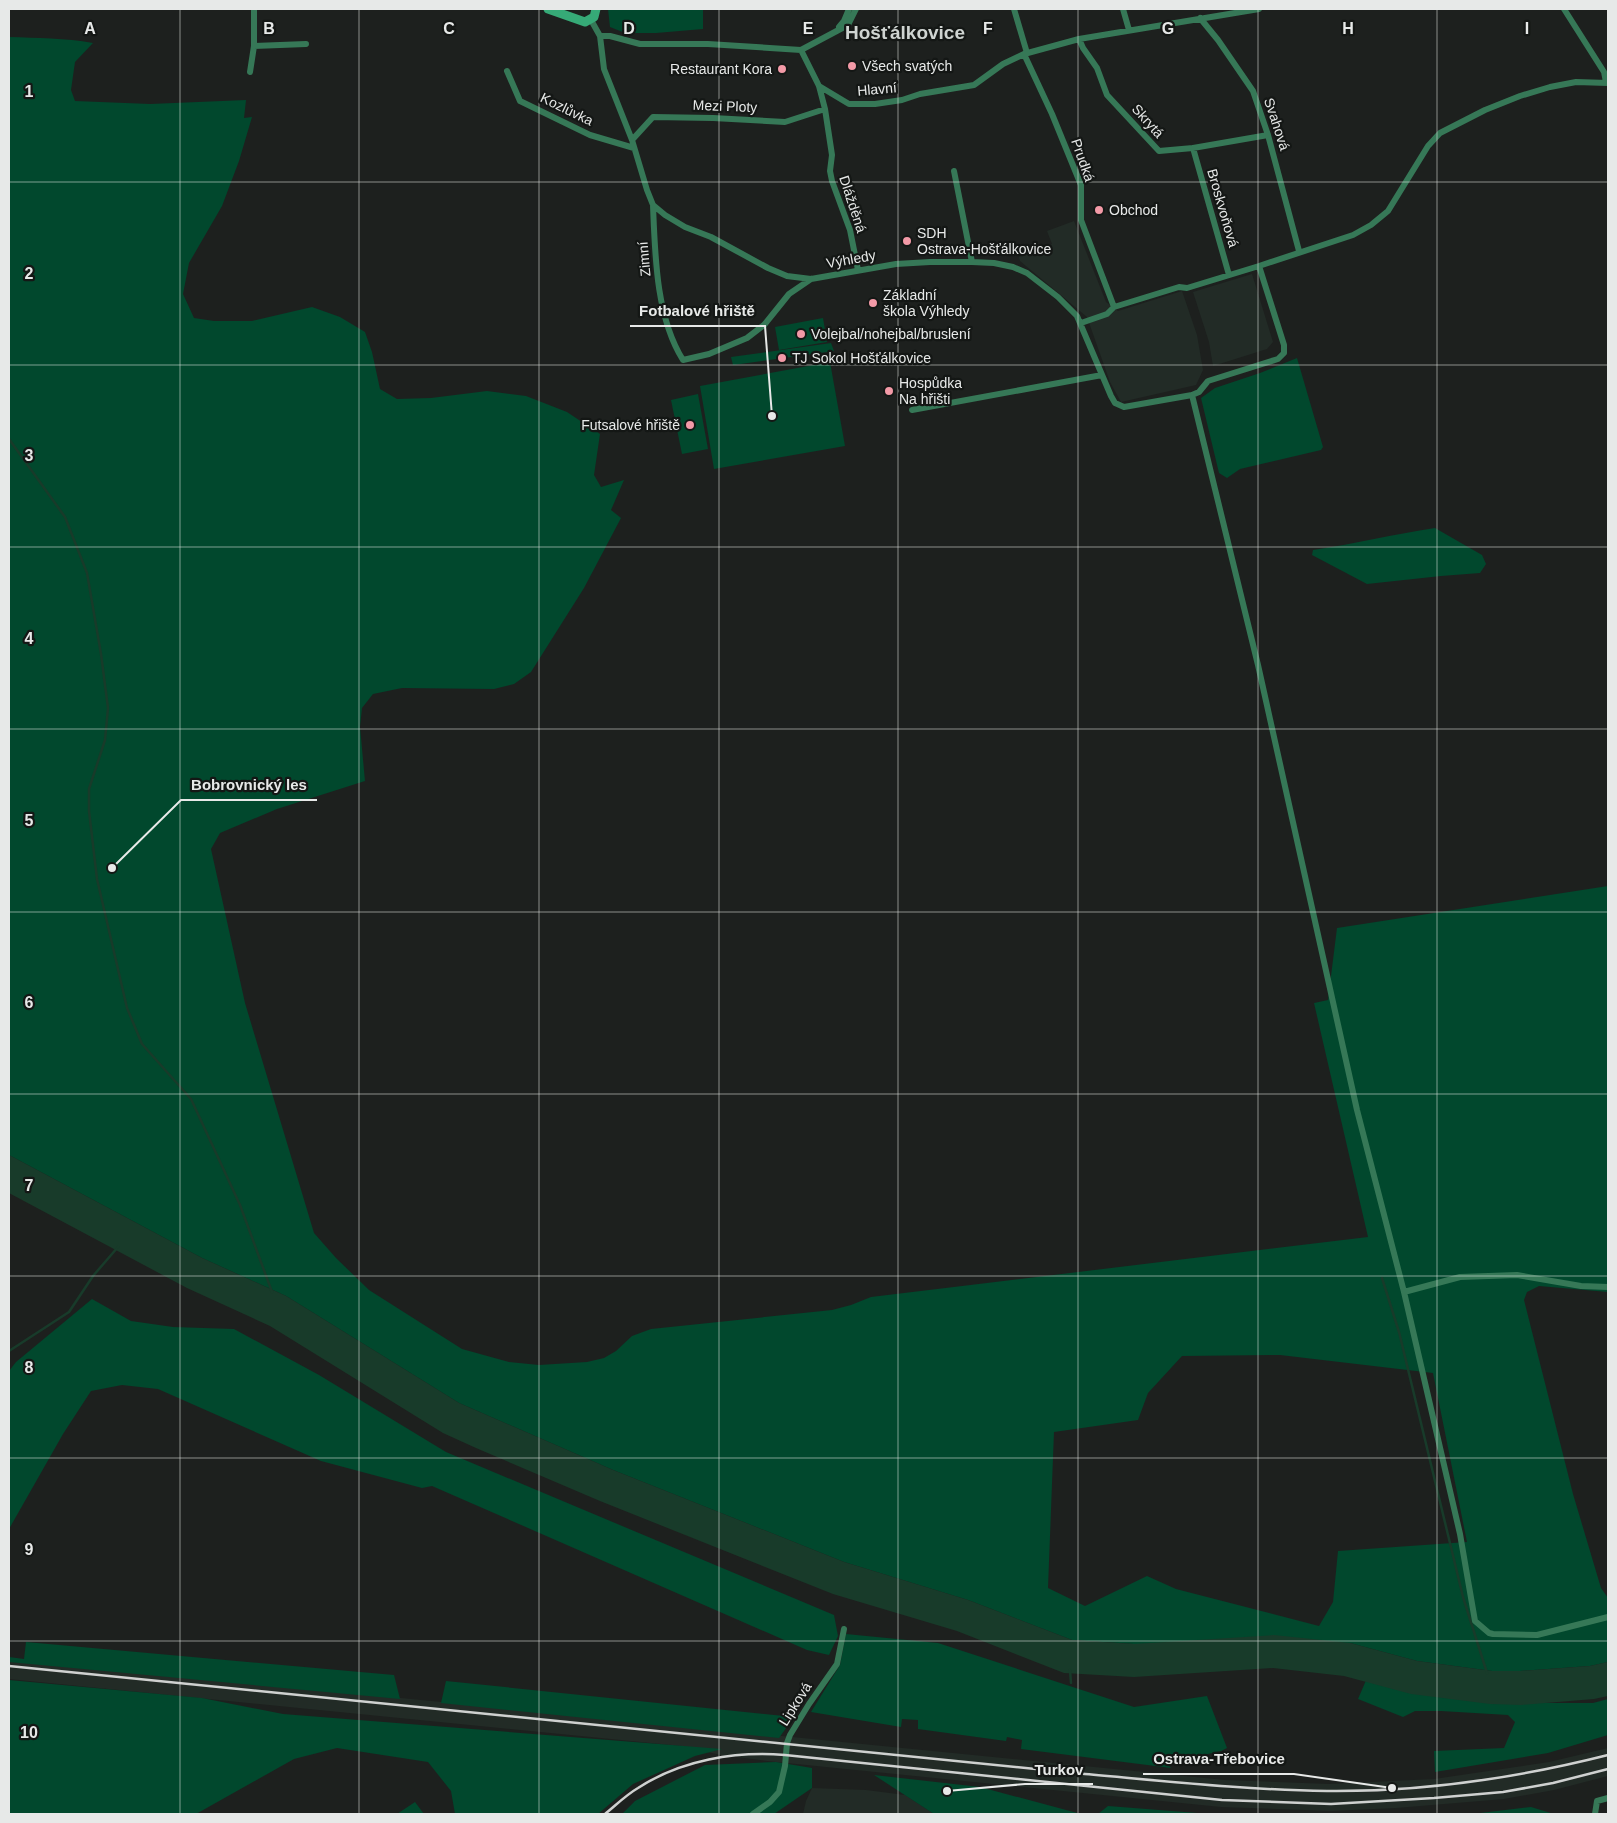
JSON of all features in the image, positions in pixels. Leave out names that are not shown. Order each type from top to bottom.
[{"type":"street","points":[[250,72],[254,46],[254,9]]},
{"type":"street","points":[[548,9],[581,22],[591,20],[596,14],[596,9]]},
{"type":"street","points":[[836,31],[844,21],[849,9]]},
{"type":"street","points":[[600,36],[610,36],[640,44],[708,44],[801,50],[848,24],[856,9]]},
{"type":"street","name":"Prudká","points":[[1014,9],[1026,53],[1081,185],[1081,220],[1114,307]]},
{"type":"street","points":[[1123,9],[1129,30]]},
{"type":"street","name":"Hlavní","points":[[819,86],[849,104],[875,104],[902,100],[920,94],[974,84],[1003,64],[1026,53],[1079,39],[1259,9]]},
{"type":"street","points":[[1081,323],[1107,314],[1114,307],[1179,287],[1187,288],[1353,235],[1372,224],[1388,211],[1428,146],[1440,133],[1485,110],[1520,96],[1550,87],[1576,82],[1607,83],[1604,72],[1564,9]]},
{"type":"street","name":"Svahová","points":[[1200,18],[1250,86],[1268,135],[1299,251]]},
{"type":"street","points":[[591,20],[600,36],[604,69],[632,140],[646,190],[653,205]]},
{"type":"street","name":"Skrytá","points":[[1079,39],[1082,48],[1097,68],[1107,95],[1156,149],[1162,152],[1268,135]]},
{"type":"street","points":[[254,46],[306,44]]},
{"type":"street","points":[[801,50],[819,86]]},
{"type":"street","name":"Kozlůvka","points":[[507,71],[520,101],[590,135],[634,148]]},
{"type":"street","name":"Dlážděná","points":[[819,86],[825,109],[832,155],[830,171],[832,181],[850,230],[858,270]]},
{"type":"street","name":"Mezi Ploty","points":[[632,140],[653,117],[785,122],[825,109]]},
{"type":"street","name":"Broskvoňová","points":[[1193,148],[1229,274]]},
{"type":"street","points":[[954,171],[972,262]]},
{"type":"street","name":"Výhledy","points":[[653,205],[685,227],[711,237],[768,268],[787,276],[811,278],[896,264],[972,262],[1004,265],[1027,273],[1077,316],[1115,403],[1124,407],[1192,395]]},
{"type":"street","name":"Zimní","points":[[653,205],[655,264],[661,296],[673,344],[683,360],[709,354],[747,338],[764,325],[790,294],[811,278]]},
{"type":"street","points":[[1259,266],[1284,345],[1284,353],[1278,359],[1208,381],[1199,392],[1192,395],[1258,665],[1357,1110],[1404,1292],[1460,1534],[1475,1621],[1489,1633],[1537,1635],[1608,1617]]},
{"type":"street","points":[[912,410],[1102,376]]},
{"type":"street","points":[[1404,1292],[1460,1278],[1517,1275],[1581,1286],[1608,1287]]},
{"type":"street","name":"Lipková","points":[[753,1814],[770,1802],[779,1792],[790,1734],[837,1664],[844,1629]]},
{"type":"street","points":[[1595,1814],[1597,1801],[1608,1798]]},
{"type":"shaded area","points":[[608,9],[703,9],[703,29],[656,33],[625,33],[610,27]]},
{"type":"shaded area","points":[[9,37],[62,39],[93,43],[75,62],[71,90],[75,101],[150,104],[246,100],[244,118],[252,117],[239,161],[222,206],[189,263],[183,294],[194,318],[214,321],[252,321],[312,307],[340,317],[365,332],[372,352],[380,389],[397,399],[431,398],[487,391],[526,396],[567,412],[600,434],[594,475],[601,487],[624,480],[611,510],[621,518],[584,588],[531,672],[514,684],[494,689],[402,688],[373,694],[362,708],[360,727],[365,781],[277,809],[220,833],[211,849],[245,1003],[314,1233],[336,1258],[369,1290],[462,1349],[509,1362],[539,1365],[587,1362],[604,1358],[616,1351],[632,1336],[651,1329],[832,1310],[871,1297],[1368,1237],[1314,1003],[1328,1000],[1337,928],[1608,886],[1608,1292],[1539,1286],[1527,1292],[1524,1300],[1573,1494],[1601,1588],[1608,1598],[1608,1662],[1590,1666],[1492,1671],[1417,1661],[1350,1643],[1134,1644],[1072,1640],[968,1600],[844,1562],[613,1470],[459,1403],[286,1296],[202,1258],[9,1155]],"holes":[[[1280,1355],[1433,1373],[1467,1542],[1338,1551],[1333,1602],[1319,1626],[1176,1589],[1147,1576],[1085,1606],[1048,1588],[1054,1432],[1138,1420],[1148,1393],[1182,1356]]]},
{"type":"shaded area","points":[[1074,221],[1106,302],[1118,311],[1182,291],[1197,335],[1203,370],[1196,385],[1121,402],[1110,382],[1087,317],[1020,261],[1019,257],[1052,244],[1047,231]]},
{"type":"shaded area","points":[[1252,274],[1273,342],[1267,349],[1213,366],[1209,342],[1193,292]]},
{"type":"shaded area","name":"Volejbal/nohejbal/bruslení","points":[[823,318],[827,342],[779,350],[775,327]]},
{"type":"shaded area","points":[[831,343],[834,351],[733,365],[731,357]]},
{"type":"shaded area","points":[[1297,358],[1323,447],[1321,450],[1240,469],[1227,478],[1219,473],[1201,398],[1215,388]]},
{"type":"shaded area","points":[[830,362],[845,446],[714,469],[700,386]]},
{"type":"shaded area","name":"Futsalové hřiště","points":[[698,394],[708,449],[682,454],[671,400]]},
{"type":"shaded area","points":[[1435,528],[1482,555],[1486,564],[1480,573],[1367,584],[1312,555],[1313,550]]},
{"type":"shaded area","points":[[9,1155],[202,1258],[286,1296],[459,1403],[613,1470],[844,1562],[968,1600],[1072,1640],[1134,1644],[1274,1635],[1350,1643],[1417,1661],[1492,1671],[1590,1666],[1608,1662],[1608,1696],[1594,1699],[1521,1705],[1490,1704],[1411,1694],[1344,1676],[1273,1668],[1134,1677],[1064,1673],[957,1631],[833,1594],[600,1501],[443,1433],[270,1326],[187,1288],[9,1193]]},
{"type":"shaded area","points":[[92,1299],[131,1321],[173,1327],[234,1329],[319,1375],[446,1452],[834,1615],[838,1636],[829,1655],[807,1650],[432,1486],[422,1488],[321,1461],[158,1389],[122,1385],[91,1391],[63,1434],[9,1529],[9,1371],[16,1362]]},
{"type":"shaded area","points":[[846,1634],[938,1643],[1134,1707],[1207,1696],[1227,1748],[1177,1761],[1164,1760],[1171,1768],[1021,1749],[1022,1740],[1007,1737],[1006,1741],[918,1729],[918,1720],[902,1719],[901,1727],[811,1712],[840,1665]]},
{"type":"shaded area","points":[[26,1642],[394,1675],[400,1699],[9,1662],[9,1657],[24,1659]]},
{"type":"shaded area","points":[[9,1659],[1225,1780],[1329,1784],[1434,1779],[1549,1762],[1608,1748],[1608,1776],[1554,1790],[1504,1799],[1396,1808],[1331,1811],[1221,1807],[767,1761],[721,1755],[681,1746],[9,1679]]},
{"type":"shaded area","points":[[1367,1678],[1491,1703],[1593,1703],[1608,1699],[1608,1735],[1548,1753],[1435,1772],[1434,1751],[1504,1748],[1515,1722],[1508,1715],[1441,1711],[1415,1711],[1403,1717],[1358,1699]]},
{"type":"shaded area","points":[[9,1680],[202,1698],[283,1714],[722,1749],[695,1756],[633,1784],[598,1814],[455,1814],[451,1791],[428,1762],[337,1748],[294,1759],[196,1814],[9,1814]]},
{"type":"shaded area","points":[[446,1681],[794,1717],[779,1738],[441,1703]]},
{"type":"shaded area","points":[[776,1762],[812,1768],[812,1788],[774,1814],[622,1814],[635,1801],[705,1765]]},
{"type":"shaded area","points":[[874,1775],[980,1787],[1081,1814],[934,1814]]},
{"type":"shaded area","points":[[812,1788],[866,1790],[905,1795],[934,1814],[803,1814]]},
{"type":"shaded area","points":[[415,1802],[424,1814],[397,1814]]},
{"type":"shaded area","points":[[1108,1806],[1210,1814],[1098,1814]]},
{"type":"shaded area","points":[[1531,1807],[1554,1814],[1472,1814]]},
{"type":"waterway","points":[[9,439],[65,517],[87,573],[108,708],[105,740],[89,789],[89,811],[97,879],[127,1008],[142,1044],[191,1099],[240,1205],[272,1292]]},
{"type":"waterway","points":[[9,1351],[69,1312],[93,1276],[118,1247]]},
{"type":"waterway","points":[[1382,1278],[1399,1332],[1463,1597],[1487,1673]]},
{"type":"waterway","points":[[1070,1670],[1071,1683]]},
{"type":"railway","points":[[9,1666],[1085,1774],[1266,1789],[1362,1791],[1433,1786],[1504,1777],[1608,1755]]},
{"type":"railway","points":[[605,1814],[634,1791],[672,1770],[728,1756],[766,1754],[1222,1800],[1331,1804],[1503,1792],[1553,1783],[1608,1769]]},
{"type":"place","name":"Všech svatých","points":[[852,66]]},
{"type":"place","name":"Restaurant Kora","points":[[782,69]]},
{"type":"place","name":"Obchod","points":[[1099,210]]},
{"type":"place","name":"SDH Ostrava-Hošťálkovice","points":[[907,241]]},
{"type":"place","name":"Základní škola Výhledy","points":[[873,303]]},
{"type":"place","name":"Volejbal/nohejbal/bruslení","points":[[801,334]]},
{"type":"place","name":"TJ Sokol Hošťálkovice","points":[[782,358]]},
{"type":"place","name":"Hospůdka Na hřišti","points":[[889,391]]},
{"type":"place","name":"Fotbalové hřiště","points":[[772,416]]},
{"type":"place","name":"Futsalové hřiště","points":[[690,425]]},
{"type":"place","name":"Bobrovnický les","points":[[112,868]]},
{"type":"place","name":"Ostrava-Třebovice","points":[[1392,1788]]},
{"type":"place","name":"Turkov","points":[[947,1791]]},
{"type":"district","name":"Hošťálkovice","points":[[905,32]]}]
